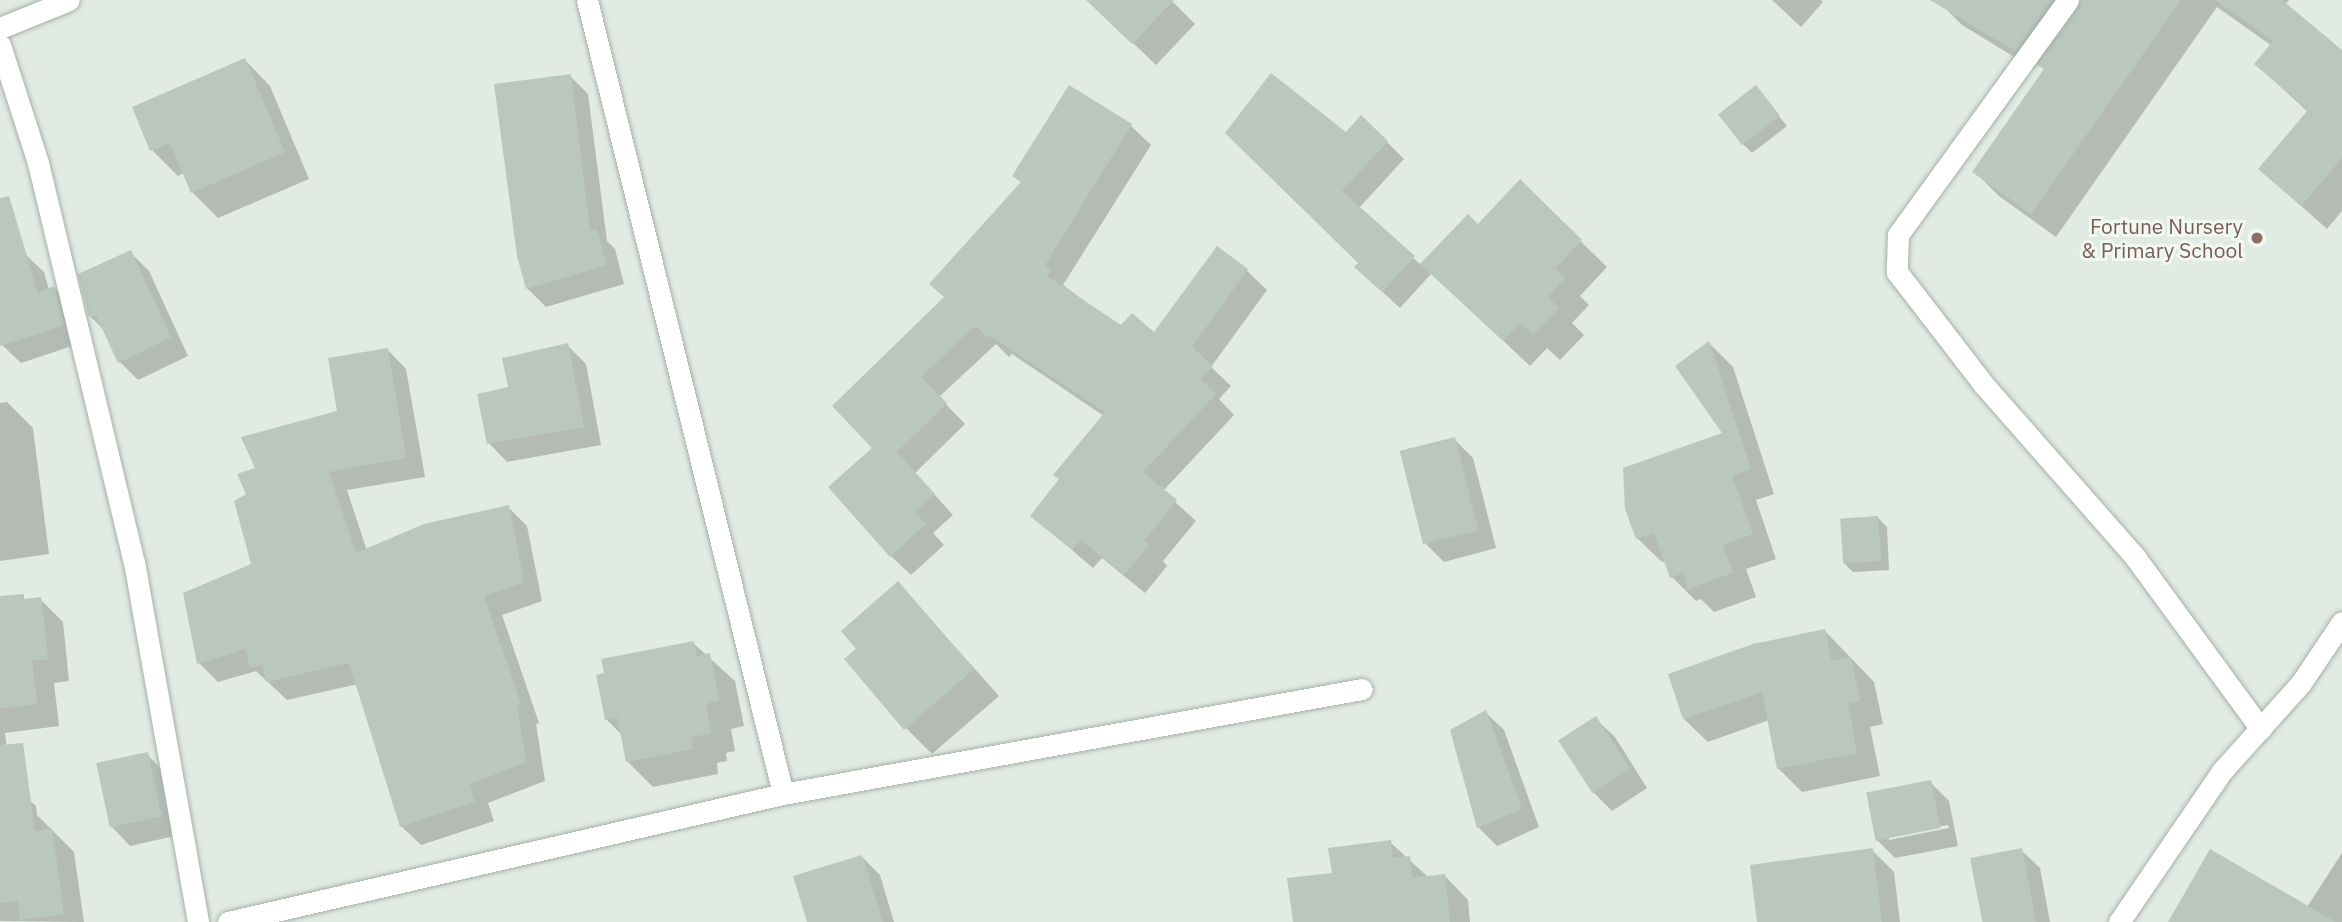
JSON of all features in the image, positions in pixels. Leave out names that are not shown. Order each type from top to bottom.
[{"type":"street","points":[[0,28],[69,0]]},
{"type":"street","points":[[587,0],[783,794]]},
{"type":"street","points":[[2068,0],[1898,235],[1897,272],[1984,385],[2135,557],[2260,729]]},
{"type":"street","points":[[0,45],[38,163],[134,562],[198,922]]},
{"type":"street","points":[[2119,922],[2222,771],[2301,683],[2342,622]]},
{"type":"street","points":[[228,922],[783,794],[1362,689]]},
{"type":"building","points":[[1086,0],[1174,0],[1132,44]]},
{"type":"building","points":[[1930,0],[2052,0],[2015,51]]},
{"type":"building","points":[[2081,0],[2181,0],[2031,214],[1972,172],[2044,69],[2037,65]]},
{"type":"building","points":[[2215,0],[2282,0],[2342,50],[2342,158],[2301,206],[2258,169],[2308,110],[2254,64],[2273,41]]},
{"type":"building","points":[[245,58],[285,152],[191,193],[170,143],[150,151],[132,107]]},
{"type":"building","points":[[1271,73],[1346,132],[1361,115],[1388,141],[1342,191],[1415,256],[1382,292],[1354,267],[1358,263],[1225,133]]},
{"type":"building","points":[[571,74],[590,231],[597,229],[607,265],[526,289],[517,256],[494,84]]},
{"type":"building","points":[[1069,85],[1132,124],[1045,265],[1051,271],[1047,276],[1121,325],[1132,313],[1154,332],[1217,246],[1248,269],[1192,347],[1213,366],[1200,379],[1216,394],[1143,472],[1177,500],[1144,541],[1149,545],[1124,575],[1081,540],[1072,550],[1030,516],[1059,479],[1053,475],[1105,412],[991,336],[989,338],[975,326],[921,377],[947,403],[897,452],[935,494],[915,512],[926,524],[890,557],[828,487],[872,448],[832,406],[944,297],[929,284],[1021,182],[1012,176]]},
{"type":"building","points":[[1756,85],[1780,116],[1742,145],[1718,115]]},
{"type":"building","points":[[1520,179],[1582,240],[1555,269],[1565,278],[1548,297],[1559,308],[1533,335],[1520,323],[1503,341],[1420,264],[1468,214],[1478,224]]},
{"type":"building","points":[[9,196],[38,293],[54,286],[64,325],[0,346],[0,198]]},
{"type":"building","points":[[131,250],[171,337],[118,363],[96,315],[89,317],[78,274]]},
{"type":"building","points":[[1709,341],[1751,469],[1732,476],[1753,534],[1723,545],[1733,573],[1688,589],[1683,573],[1670,578],[1654,533],[1636,539],[1625,509],[1623,468],[1722,433],[1675,366]]},
{"type":"building","points":[[568,343],[584,427],[487,444],[477,394],[508,387],[502,358]]},
{"type":"building","points":[[388,348],[406,458],[329,472],[356,553],[424,524],[509,505],[524,582],[484,596],[521,704],[517,705],[526,762],[470,784],[475,802],[400,827],[349,663],[266,682],[263,665],[250,667],[245,649],[197,664],[183,593],[251,564],[234,501],[246,494],[237,474],[255,468],[241,437],[337,411],[328,358]]},
{"type":"building","points":[[1455,437],[1478,530],[1423,544],[1400,451]]},
{"type":"building","points":[[1878,516],[1881,561],[1843,564],[1840,519]]},
{"type":"building","points":[[898,581],[974,669],[904,730],[844,659],[856,649],[841,631]]},
{"type":"building","points":[[24,594],[24,599],[41,597],[48,659],[32,661],[37,704],[0,709],[0,596]]},
{"type":"building","points":[[1825,629],[1831,661],[1851,657],[1860,701],[1848,704],[1857,753],[1777,769],[1762,692],[1683,719],[1668,674],[1753,644]]},
{"type":"building","points":[[694,641],[697,656],[710,653],[719,700],[706,704],[711,733],[692,737],[693,749],[626,762],[617,717],[605,720],[596,675],[604,673],[601,659]]},
{"type":"building","points":[[1486,710],[1522,809],[1477,828],[1450,730]]},
{"type":"building","points":[[1596,716],[1630,769],[1593,793],[1558,741]]},
{"type":"building","points":[[23,743],[35,831],[52,828],[64,914],[20,920],[18,901],[0,903],[0,745]]},
{"type":"building","points":[[148,752],[162,817],[110,828],[96,763]]},
{"type":"building","points":[[1931,780],[1940,828],[1876,841],[1866,793]]},
{"type":"building","points":[[1391,840],[1393,858],[1410,856],[1412,878],[1445,874],[1450,922],[1293,922],[1287,878],[1332,873],[1328,848]]},
{"type":"building","points":[[1873,848],[1882,922],[1757,922],[1750,865]]},
{"type":"building","points":[[2022,848],[2036,922],[1982,922],[1970,858]]},
{"type":"building","points":[[2210,849],[2336,922],[2168,922]]},
{"type":"building","points":[[862,855],[883,922],[807,922],[793,876]]},
{"type":"place","name":"Fortune Nursery & Primary School","points":[[2257,238]]}]
